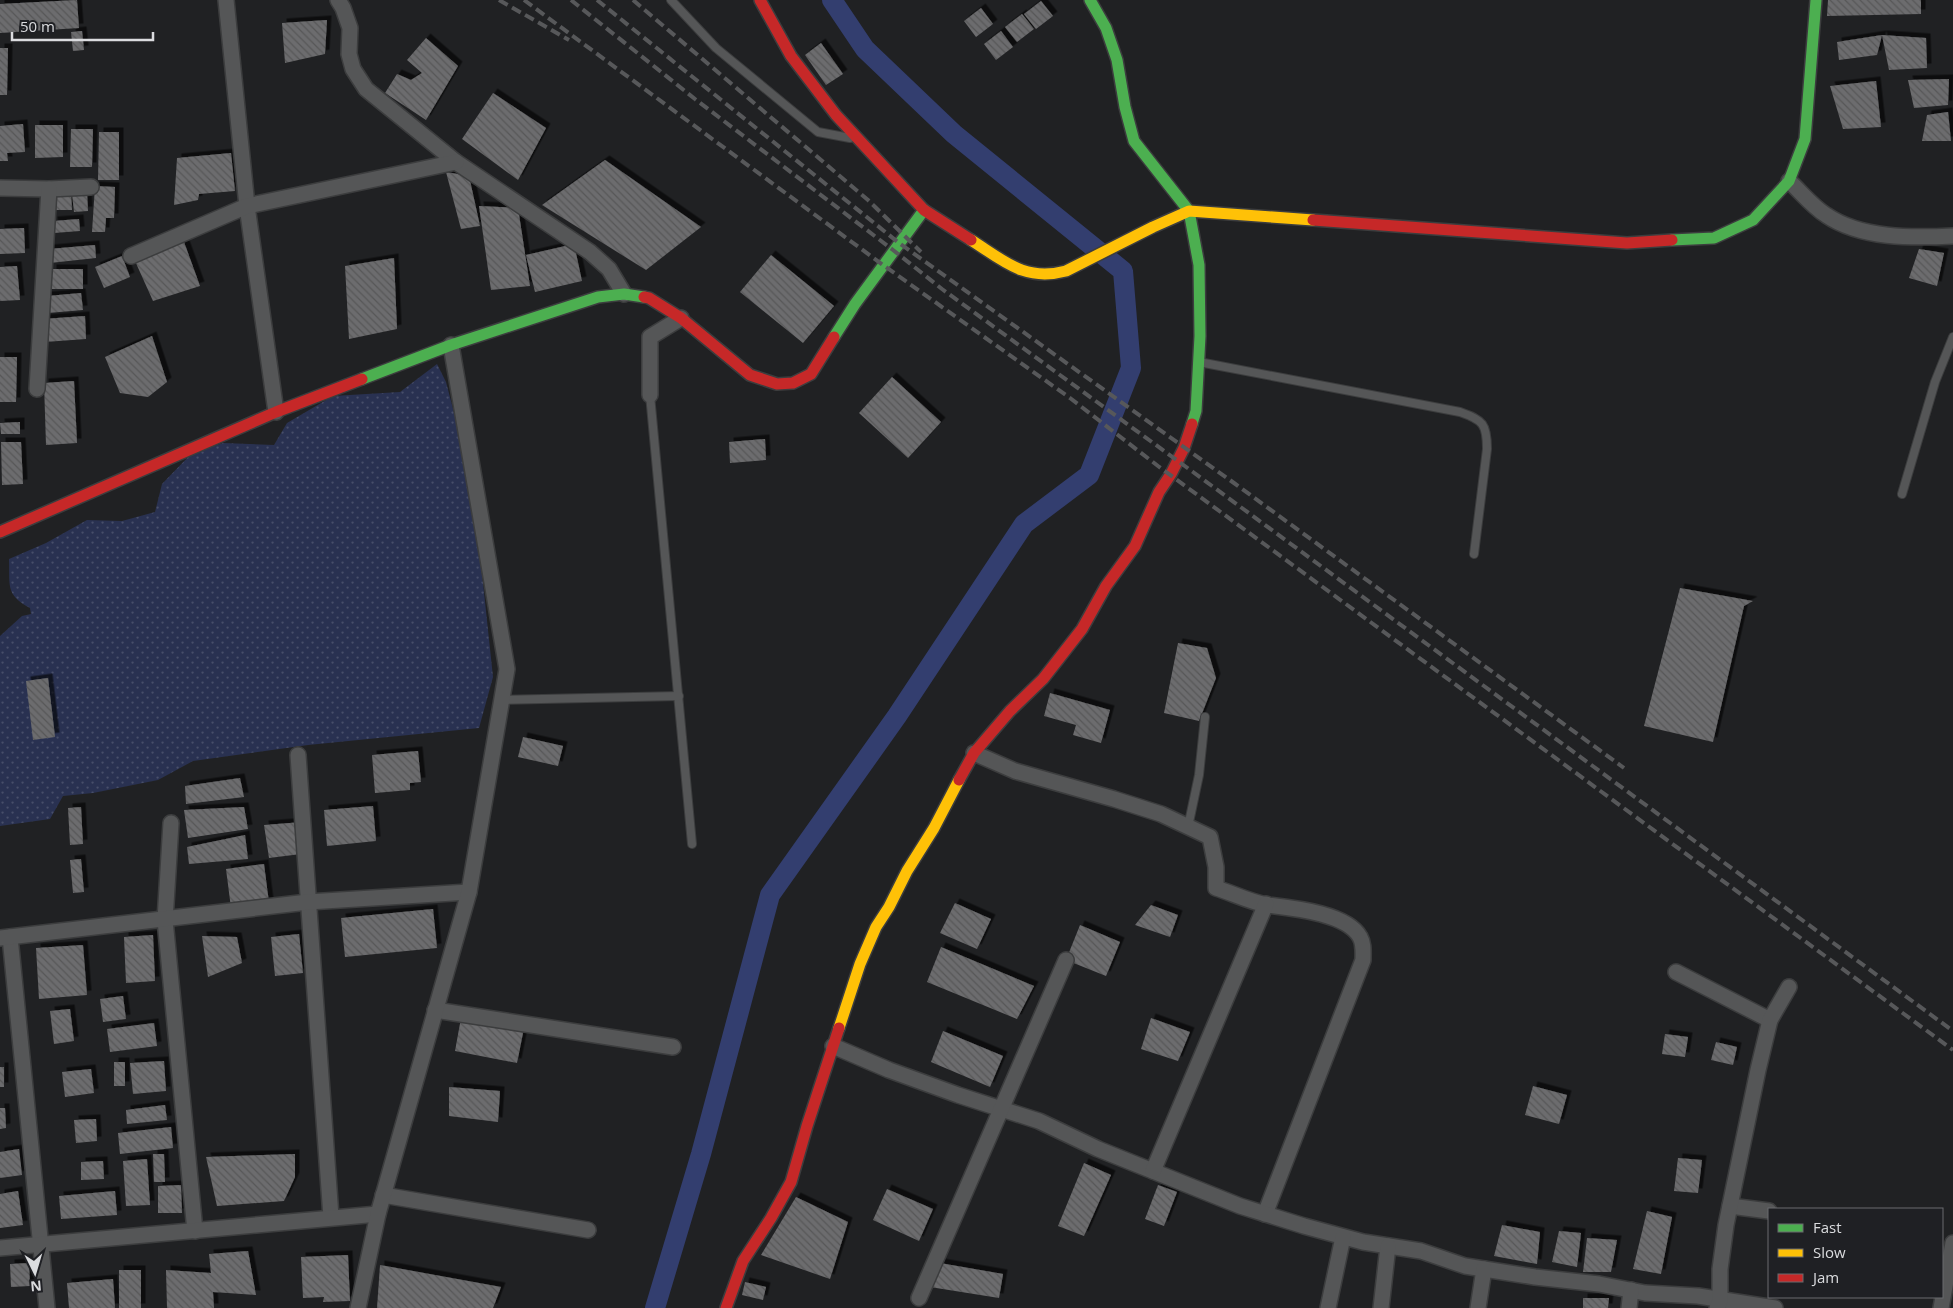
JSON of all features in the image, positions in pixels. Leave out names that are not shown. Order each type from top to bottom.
[{"type":"street","points":[[226,0],[247,206],[276,412]]},
{"type":"street","points":[[338,0],[350,28],[349,54],[353,69],[366,90],[456,162],[590,252],[609,269],[624,294]]},
{"type":"street","points":[[760,0],[792,56],[836,115],[924,210],[1012,266],[1031,274],[1051,275],[1066,271],[1189,211],[1627,243],[1714,238],[1753,220],[1789,181],[1805,139],[1816,0]]},
{"type":"street","points":[[726,1308],[743,1261],[771,1218],[791,1182],[860,964],[876,926],[934,828],[974,753],[1010,712],[1043,679],[1082,629],[1106,586],[1134,546],[1159,492],[1171,474],[1184,448],[1196,411],[1200,336],[1199,265],[1189,211],[1134,141],[1125,107],[1117,60],[1106,28],[1090,0]]},
{"type":"street","points":[[131,256],[247,206],[456,162]]},
{"type":"street","points":[[1789,181],[1825,214],[1849,227],[1888,235],[1953,236]]},
{"type":"street","points":[[0,188],[49,189],[90,187]]},
{"type":"street","points":[[37,389],[49,189]]},
{"type":"street","points":[[0,532],[276,412],[451,345],[598,297],[624,294],[648,298],[681,318],[750,375],[777,384],[793,383],[811,374],[855,304],[924,210]]},
{"type":"street","points":[[650,395],[650,337],[681,318]]},
{"type":"street","points":[[358,1308],[378,1214],[469,892],[507,670],[451,345]]},
{"type":"street","points":[[974,753],[1015,771],[1114,799],[1161,814],[1188,826],[1210,837],[1216,866],[1216,888],[1266,904],[1289,906],[1343,921],[1359,935],[1363,944],[1363,960],[1265,1214]]},
{"type":"street","points":[[298,755],[330,1217]]},
{"type":"street","points":[[170,823],[165,920],[195,1230]]},
{"type":"street","points":[[47,1308],[42,1244],[5,938],[308,902],[469,892]]},
{"type":"street","points":[[1153,1171],[1266,904]]},
{"type":"street","points":[[919,1298],[1066,960]]},
{"type":"street","points":[[1676,972],[1770,1020]]},
{"type":"street","points":[[1718,1304],[1720,1269],[1730,1206],[1751,1097],[1770,1020],[1789,987]]},
{"type":"street","points":[[435,1010],[673,1047]]},
{"type":"street","points":[[833,1046],[889,1070],[1039,1121],[1098,1149],[1240,1206],[1343,1236],[1388,1246],[1420,1250],[1465,1266],[1535,1277],[1599,1284],[1645,1293],[1698,1296],[1718,1304],[1774,1308]]},
{"type":"street","points":[[383,1196],[588,1230]]},
{"type":"street","points":[[1730,1206],[1768,1211]]},
{"type":"street","points":[[0,1248],[378,1214]]},
{"type":"street","points":[[1328,1308],[1343,1236]]},
{"type":"street","points":[[1943,1297],[1953,1243]]},
{"type":"street","points":[[1381,1308],[1388,1246]]},
{"type":"street","points":[[1478,1308],[1484,1268]]},
{"type":"street","points":[[1629,1308],[1631,1290]]},
{"type":"lane","points":[[671,0],[716,48],[818,132],[859,140]]},
{"type":"lane","points":[[1902,494],[1935,382],[1953,338]]},
{"type":"lane","points":[[1198,362],[1460,412],[1477,418],[1484,425],[1487,434],[1487,449],[1474,554]]},
{"type":"lane","points":[[650,395],[692,844]]},
{"type":"lane","points":[[502,700],[679,696]]},
{"type":"lane","points":[[1188,826],[1199,776],[1205,717]]},
{"type":"shaded area","points":[[437,364],[446,382],[469,470],[483,583],[493,677],[479,728],[308,745],[193,761],[158,780],[93,793],[63,796],[50,819],[0,826],[0,636],[22,616],[31,614],[30,608],[16,599],[10,588],[9,559],[46,543],[87,520],[122,521],[155,512],[162,484],[192,453],[223,443],[274,445],[287,423],[333,396],[400,392]]},
{"type":"building","points":[[77,0],[79,28],[0,33],[0,4]]},
{"type":"building","points":[[1828,0],[1921,0],[1921,14],[1827,16]]},
{"type":"building","points":[[1041,1],[1053,16],[1036,29],[1024,14]]},
{"type":"building","points":[[981,8],[993,24],[976,37],[964,21]]},
{"type":"building","points":[[1022,14],[1034,29],[1017,42],[1005,27]]},
{"type":"building","points":[[327,20],[325,54],[285,63],[282,23]]},
{"type":"building","points":[[82,31],[84,50],[73,51],[71,32]]},
{"type":"building","points":[[1001,31],[1013,47],[996,60],[984,44]]},
{"type":"building","points":[[1882,35],[1926,38],[1927,68],[1889,70]]},
{"type":"building","points":[[1882,35],[1877,55],[1839,60],[1837,42]]},
{"type":"building","points":[[426,38],[458,66],[426,120],[385,93],[397,74],[411,80],[422,73],[407,60]]},
{"type":"building","points":[[821,43],[843,74],[826,85],[805,55]]},
{"type":"building","points":[[0,48],[8,48],[7,95],[0,95]]},
{"type":"building","points":[[1949,79],[1948,105],[1914,108],[1908,80]]},
{"type":"building","points":[[1876,81],[1881,127],[1843,129],[1830,86]]},
{"type":"building","points":[[493,93],[546,128],[518,180],[462,139]]},
{"type":"building","points":[[1948,112],[1951,141],[1922,141],[1927,115]]},
{"type":"building","points":[[23,124],[25,152],[7,153],[8,161],[0,161],[0,126]]},
{"type":"building","points":[[35,125],[63,125],[63,157],[35,158]]},
{"type":"building","points":[[71,129],[93,129],[92,167],[70,167]]},
{"type":"building","points":[[99,132],[119,132],[119,180],[98,180]]},
{"type":"building","points":[[231,153],[235,191],[199,194],[198,200],[174,205],[177,158]]},
{"type":"building","points":[[605,160],[701,227],[646,270],[542,205]]},
{"type":"building","points":[[446,172],[469,176],[480,226],[461,229]]},
{"type":"building","points":[[95,186],[115,187],[114,218],[106,218],[105,232],[92,232]]},
{"type":"building","points":[[71,192],[72,210],[51,210],[50,193]]},
{"type":"building","points":[[87,192],[88,211],[74,212],[72,193]]},
{"type":"building","points":[[479,206],[518,208],[530,286],[491,290]]},
{"type":"building","points":[[79,219],[80,231],[54,233],[53,221]]},
{"type":"building","points":[[24,228],[25,253],[0,254],[0,229]]},
{"type":"building","points":[[184,242],[200,286],[153,301],[135,261]]},
{"type":"building","points":[[574,244],[582,281],[535,292],[526,255]]},
{"type":"building","points":[[95,245],[96,258],[50,263],[49,249]]},
{"type":"building","points":[[1919,249],[1944,253],[1937,286],[1909,278]]},
{"type":"building","points":[[771,255],[834,306],[803,343],[740,292]]},
{"type":"building","points":[[122,256],[130,277],[104,288],[95,267]]},
{"type":"building","points":[[394,258],[397,329],[349,339],[345,266]]},
{"type":"building","points":[[17,266],[20,300],[0,301],[0,267]]},
{"type":"building","points":[[52,269],[83,269],[83,289],[52,289]]},
{"type":"building","points":[[81,293],[83,310],[48,313],[47,296]]},
{"type":"building","points":[[85,316],[86,339],[45,342],[43,319]]},
{"type":"building","points":[[152,336],[167,382],[148,397],[120,393],[105,357]]},
{"type":"building","points":[[0,357],[17,357],[16,402],[0,402]]},
{"type":"building","points":[[892,377],[941,422],[908,458],[859,413]]},
{"type":"building","points":[[74,381],[77,443],[46,445],[44,383]]},
{"type":"building","points":[[20,422],[20,434],[1,434],[0,423]]},
{"type":"building","points":[[765,439],[766,460],[730,463],[729,442]]},
{"type":"building","points":[[1,442],[21,442],[23,484],[2,485]]},
{"type":"building","points":[[1680,588],[1753,601],[1744,606],[1713,742],[1644,726]]},
{"type":"building","points":[[1178,643],[1207,648],[1216,678],[1199,721],[1164,713]]},
{"type":"building","points":[[48,678],[55,737],[33,740],[26,681]]},
{"type":"building","points":[[1050,693],[1110,710],[1101,743],[1073,735],[1076,725],[1044,716]]},
{"type":"building","points":[[523,737],[563,746],[558,766],[518,757]]},
{"type":"building","points":[[418,751],[421,782],[410,783],[410,790],[375,793],[372,755]]},
{"type":"building","points":[[240,778],[244,797],[186,804],[185,786]]},
{"type":"building","points":[[373,806],[376,841],[327,846],[324,810]]},
{"type":"building","points":[[81,807],[83,844],[70,845],[68,808]]},
{"type":"building","points":[[244,807],[248,829],[188,838],[184,810]]},
{"type":"building","points":[[303,822],[301,854],[269,858],[264,825]]},
{"type":"building","points":[[245,835],[248,859],[189,864],[187,847]]},
{"type":"building","points":[[81,859],[84,892],[73,893],[70,860]]},
{"type":"building","points":[[264,864],[269,903],[231,908],[226,869]]},
{"type":"building","points":[[955,903],[991,919],[977,949],[940,933]]},
{"type":"building","points":[[1151,905],[1178,915],[1170,937],[1135,925]]},
{"type":"building","points":[[433,909],[437,948],[345,957],[341,918]]},
{"type":"building","points":[[1080,925],[1120,942],[1106,976],[1066,960]]},
{"type":"building","points":[[299,934],[303,973],[275,976],[271,937]]},
{"type":"building","points":[[153,935],[155,981],[126,983],[124,937]]},
{"type":"building","points":[[202,936],[237,937],[242,963],[208,977]]},
{"type":"building","points":[[83,945],[87,995],[39,999],[36,948]]},
{"type":"building","points":[[941,947],[1034,986],[1017,1019],[927,982]]},
{"type":"building","points":[[123,996],[126,1019],[103,1022],[100,999]]},
{"type":"building","points":[[70,1009],[74,1041],[54,1044],[50,1011]]},
{"type":"building","points":[[461,1018],[524,1028],[517,1063],[455,1051]]},
{"type":"building","points":[[1151,1018],[1190,1032],[1178,1061],[1141,1049]]},
{"type":"building","points":[[154,1023],[157,1046],[110,1052],[107,1029]]},
{"type":"building","points":[[943,1031],[1003,1056],[990,1087],[931,1062]]},
{"type":"building","points":[[1665,1034],[1688,1037],[1685,1057],[1662,1054]]},
{"type":"building","points":[[1716,1042],[1737,1047],[1733,1065],[1711,1060]]},
{"type":"building","points":[[164,1061],[166,1091],[133,1094],[130,1063]]},
{"type":"building","points":[[114,1062],[125,1062],[125,1086],[114,1086]]},
{"type":"building","points":[[0,1067],[4,1067],[4,1087],[0,1087]]},
{"type":"building","points":[[91,1069],[94,1093],[65,1097],[62,1072]]},
{"type":"building","points":[[1533,1086],[1567,1095],[1559,1124],[1525,1115]]},
{"type":"building","points":[[449,1087],[500,1091],[498,1122],[449,1116]]},
{"type":"building","points":[[165,1105],[167,1120],[127,1124],[126,1110]]},
{"type":"building","points":[[0,1108],[5,1108],[6,1128],[0,1129]]},
{"type":"building","points":[[96,1119],[97,1141],[76,1143],[74,1120]]},
{"type":"building","points":[[171,1127],[173,1148],[120,1154],[118,1133]]},
{"type":"building","points":[[19,1149],[22,1175],[0,1178],[0,1152]]},
{"type":"building","points":[[153,1154],[164,1154],[165,1182],[154,1182]]},
{"type":"building","points":[[295,1154],[295,1177],[284,1201],[217,1206],[206,1157]]},
{"type":"building","points":[[1678,1158],[1702,1160],[1698,1193],[1674,1191]]},
{"type":"building","points":[[147,1159],[150,1205],[126,1206],[123,1161]]},
{"type":"building","points":[[103,1161],[104,1179],[81,1180],[81,1162]]},
{"type":"building","points":[[1084,1163],[1111,1175],[1084,1236],[1058,1226]]},
{"type":"building","points":[[181,1185],[182,1213],[158,1213],[158,1186]]},
{"type":"building","points":[[1158,1185],[1177,1192],[1164,1226],[1145,1219]]},
{"type":"building","points":[[887,1189],[933,1209],[919,1241],[873,1220]]},
{"type":"building","points":[[18,1191],[23,1225],[0,1228],[0,1194]]},
{"type":"building","points":[[115,1191],[117,1215],[61,1219],[59,1196]]},
{"type":"building","points":[[796,1197],[848,1222],[830,1279],[761,1255]]},
{"type":"building","points":[[1647,1211],[1672,1217],[1661,1274],[1633,1269]]},
{"type":"building","points":[[1502,1225],[1540,1232],[1537,1264],[1494,1256]]},
{"type":"building","points":[[1559,1231],[1581,1233],[1577,1267],[1552,1262]]},
{"type":"building","points":[[1587,1238],[1617,1240],[1611,1272],[1583,1272]]},
{"type":"building","points":[[248,1251],[256,1295],[213,1292],[214,1308],[167,1308],[166,1270],[211,1273],[209,1254]]},
{"type":"building","points":[[348,1255],[350,1301],[323,1302],[324,1297],[303,1298],[301,1257]]},
{"type":"building","points":[[934,1262],[1003,1274],[999,1298],[930,1287]]},
{"type":"building","points":[[29,1263],[30,1286],[11,1287],[10,1264]]},
{"type":"building","points":[[380,1265],[501,1287],[493,1308],[377,1308]]},
{"type":"building","points":[[119,1270],[141,1270],[141,1308],[119,1308]]},
{"type":"building","points":[[113,1279],[115,1308],[69,1308],[67,1283]]},
{"type":"building","points":[[745,1282],[766,1287],[763,1300],[742,1295]]},
{"type":"building","points":[[1583,1298],[1609,1298],[1608,1308],[1583,1308]]},
{"type":"waterway","points":[[655,1308],[701,1154],[770,895],[897,716],[1024,524],[1089,475],[1131,368],[1123,271],[954,134],[865,49],[832,0]]},
{"type":"railway","points":[[499,0],[569,40]]},
{"type":"railway","points":[[524,0],[883,265],[1070,398],[1158,466],[1953,1050]]},
{"type":"railway","points":[[571,0],[695,99],[942,289],[1953,1031]]},
{"type":"railway","points":[[597,0],[899,243],[1234,483],[1624,768]]},
{"type":"railway","points":[[633,0],[868,200],[921,252]]},
{"type":"traffic: fast","points":[[1090,0],[1106,28],[1117,60],[1125,107],[1134,141],[1189,211],[1199,265],[1200,336],[1196,411],[1192,424]]},
{"type":"traffic: fast","points":[[1672,240],[1714,238],[1753,220],[1789,181],[1805,139],[1816,0]]},
{"type":"traffic: fast","points":[[834,337],[855,304],[924,210]]},
{"type":"traffic: fast","points":[[362,379],[451,345],[598,297],[624,294],[644,297]]},
{"type":"traffic: slow","points":[[971,240],[1016,268],[1038,274],[1052,274],[1066,271],[1189,211],[1313,220]]},
{"type":"traffic: slow","points":[[839,1028],[860,964],[876,927],[889,907],[907,871],[934,828],[959,780]]},
{"type":"traffic: jam","points":[[760,0],[791,56],[836,115],[924,210],[971,240]]},
{"type":"traffic: jam","points":[[1313,220],[1627,243],[1672,240]]},
{"type":"traffic: jam","points":[[644,297],[649,298],[681,318],[750,375],[777,384],[793,383],[811,374],[834,337]]},
{"type":"traffic: jam","points":[[0,532],[276,412],[362,379]]},
{"type":"traffic: jam","points":[[959,780],[974,753],[1010,711],[1043,679],[1082,629],[1106,586],[1135,546],[1159,492],[1171,474],[1184,448],[1192,424]]},
{"type":"traffic: jam","points":[[726,1308],[743,1261],[771,1218],[791,1182],[839,1028]]}]
